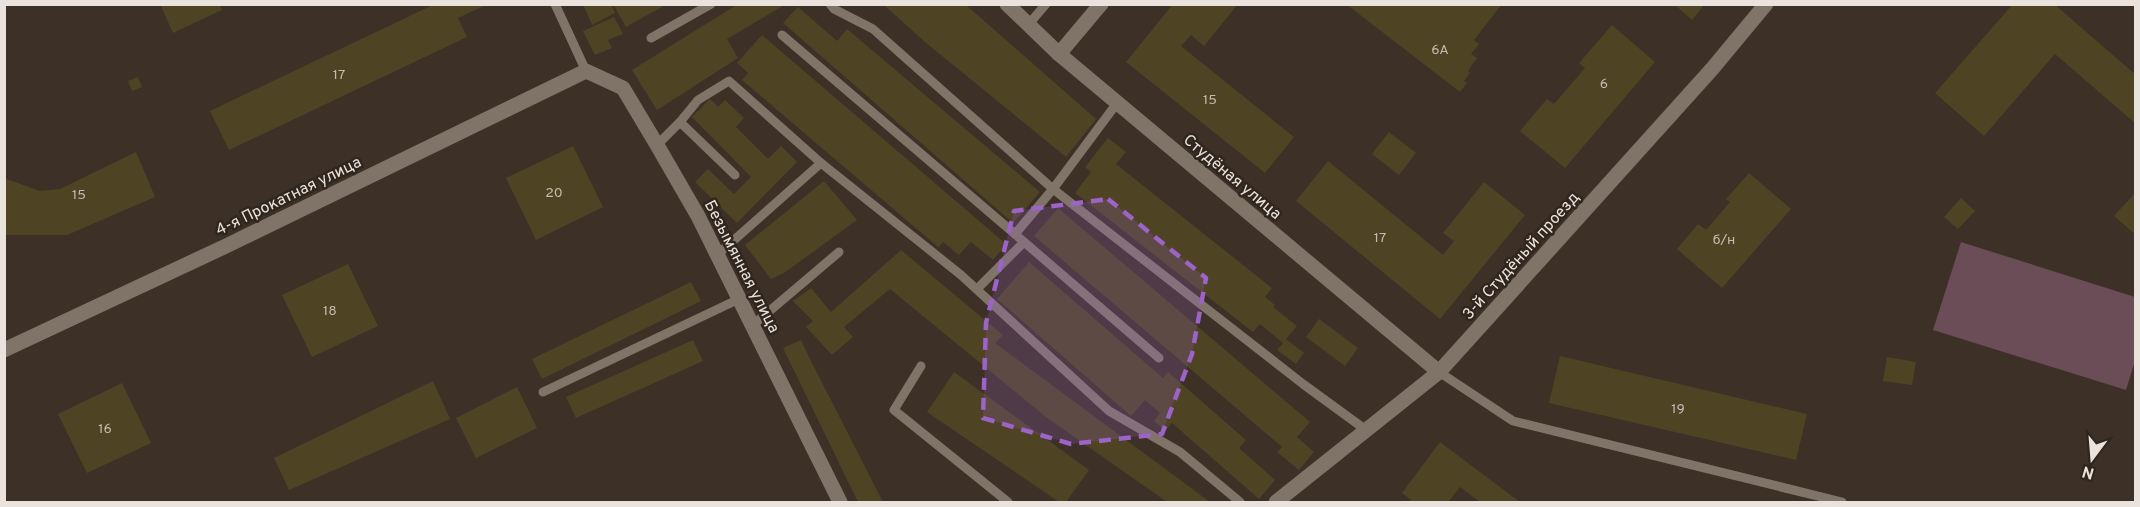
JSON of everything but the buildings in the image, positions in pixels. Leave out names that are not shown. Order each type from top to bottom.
[{"type":"street","name":"Студёная улица","points":[[1007,4],[1059,54],[1439,372]]},
{"type":"street","points":[[1059,54],[1101,4]]},
{"type":"street","name":"3-й Студёный проезд","points":[[1276,502],[1439,372],[1712,69],[1766,4]]},
{"type":"street","name":"Безымянная улица","points":[[586,71],[623,88],[657,145],[698,216],[840,502]]},
{"type":"street","name":"4-я Прокатная улица","points":[[4,350],[236,241],[586,71]]},
{"type":"lane","points":[[555,4],[586,71]]},
{"type":"lane","points":[[651,39],[711,4]]},
{"type":"lane","points":[[830,4],[834,9],[873,29],[1053,189],[1303,384],[1366,430]]},
{"type":"lane","points":[[1028,25],[1046,4]]},
{"type":"lane","points":[[782,35],[1159,357]]},
{"type":"lane","points":[[657,145],[698,100],[729,81],[821,163],[977,289],[1109,411],[1180,452],[1240,502]]},
{"type":"lane","points":[[1015,234],[1053,189],[1117,103]]},
{"type":"lane","points":[[680,122],[735,175]]},
{"type":"lane","points":[[717,255],[821,163]]},
{"type":"lane","points":[[977,289],[1024,242]]},
{"type":"lane","points":[[753,325],[839,252]]},
{"type":"lane","points":[[543,392],[739,299]]},
{"type":"lane","points":[[921,366],[894,410],[1008,502]]},
{"type":"lane","points":[[1439,372],[1514,421],[1842,502]]},
{"type":"highlighted area","points":[[1108,199],[1206,278],[1192,354],[1162,434],[1071,444],[983,418],[986,323],[1014,211]]},
{"type":"shaded area","points":[[1961,242],[2135,297],[2135,361],[2126,390],[1933,330]]}]
